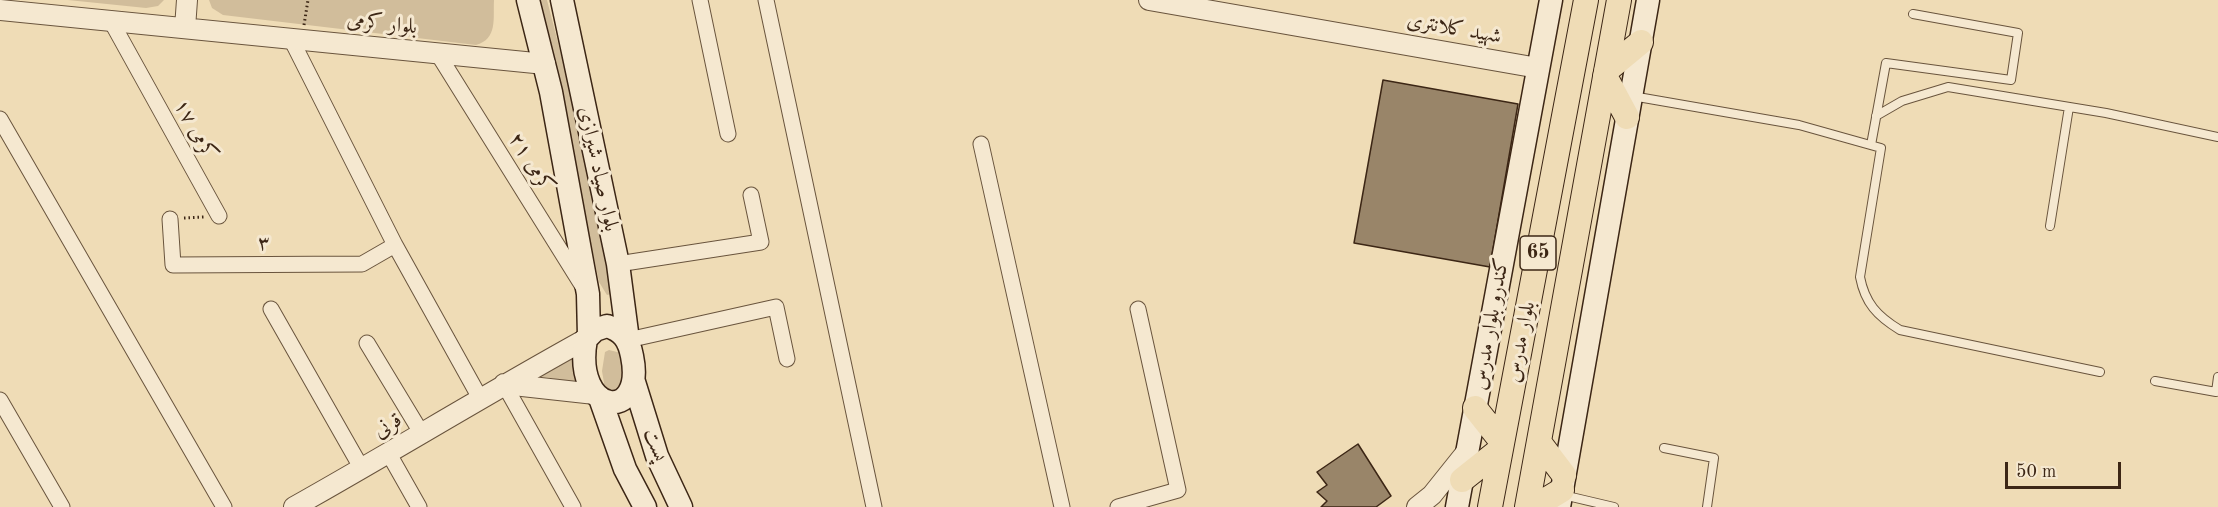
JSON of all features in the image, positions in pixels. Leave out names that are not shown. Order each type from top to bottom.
[{"type":"main road","name":"بلوار صیاد شیرازی","points":[[528,0],[545,64],[588,294],[587,338]]},
{"type":"main road","name":"کندرو بلوار مدرس","points":[[1457,507],[1551,0]]},
{"type":"main road","name":"بلوار مدرس","points":[[1490,507],[1586,0]]},
{"type":"main road","name":"بلوار مدرس","points":[[1527,507],[1619,0]]},
{"type":"main road","points":[[1561,492],[1648,0]]},
{"type":"main road","name":"بلوار صیاد شیرازی","points":[[567,4],[618,264],[628,340]]},
{"type":"main road","points":[[1629,106],[1606,73],[1641,42]]},
{"type":"main road","points":[[588,294],[597,300],[607,301],[616,297],[621,289]]},
{"type":"main road","points":[[607,326],[619,330],[628,340],[634,369],[634,382],[629,395],[618,402],[606,402],[597,396],[585,377],[587,338],[595,330],[607,326]]},
{"type":"main road","name":"پست","points":[[634,382],[657,456],[681,507]]},
{"type":"main road","name":"پست","points":[[597,396],[625,469],[645,507]]},
{"type":"main road","points":[[1462,480],[1502,445],[1475,408]]},
{"type":"main road","points":[[625,469],[631,447],[639,441],[648,444],[657,456]]},
{"type":"main road","points":[[1539,442],[1561,492]]},
{"type":"main road","points":[[1534,507],[1561,492]]},
{"type":"street","points":[[185,28],[187,0]]},
{"type":"street","points":[[700,0],[728,134]]},
{"type":"street","points":[[766,0],[874,507]]},
{"type":"street","name":"شهید کلانتری","points":[[1149,0],[1538,68]]},
{"type":"street","name":"بلوار کرمی","points":[[0,10],[545,64]]},
{"type":"street","name":"کرمی ۱۷","points":[[111,21],[219,216]]},
{"type":"street","points":[[296,39],[395,245],[480,398]]},
{"type":"street","name":"کرمی ۲۱","points":[[438,54],[588,294]]},
{"type":"street","points":[[0,119],[224,507]]},
{"type":"street","points":[[981,144],[1062,507]]},
{"type":"street","points":[[618,264],[761,242],[751,195]]},
{"type":"street","name":"۳","points":[[170,219],[173,265],[362,264],[395,245]]},
{"type":"street","points":[[628,340],[776,307],[787,359]]},
{"type":"street","points":[[271,309],[362,469]]},
{"type":"street","points":[[1118,507],[1178,490],[1138,309]]},
{"type":"street","name":"قرنی","points":[[294,507],[390,454],[480,398],[587,338]]},
{"type":"street","points":[[367,343],[422,434]]},
{"type":"street","points":[[504,384],[597,396]]},
{"type":"street","points":[[504,384],[573,507]]},
{"type":"street","points":[[0,400],[62,507]]},
{"type":"street","points":[[1417,507],[1432,495],[1468,450]]},
{"type":"street","points":[[390,454],[419,507]]},
{"type":"lane","points":[[1871,145],[1886,63],[2011,80],[2018,33],[1913,14]]},
{"type":"lane","points":[[1876,116],[1902,101],[1948,87],[2069,107],[2218,137]]},
{"type":"lane","points":[[1629,106],[1799,125],[1881,148],[1860,277],[1863,295],[1875,311],[1900,330],[2100,372]]},
{"type":"lane","points":[[2050,226],[2069,107]]},
{"type":"lane","points":[[2155,381],[2216,392],[2218,377]]},
{"type":"lane","points":[[1664,448],[1714,458],[1707,507]]},
{"type":"lane","points":[[1561,492],[1614,507]]},
{"type":"path","points":[[296,39],[308,0]]},
{"type":"path","points":[[170,219],[219,216]]},
{"type":"shaded area","points":[[68,0],[164,0],[158,6],[146,8]]},
{"type":"shaded area","points":[[209,0],[494,0],[494,21],[488,38],[476,45],[223,15],[212,8]]},
{"type":"shaded area","points":[[536,0],[547,0],[593,179],[615,293],[607,295],[599,282],[561,98]]},
{"type":"shaded area","points":[[609,350],[621,353],[624,394],[605,389],[602,371],[605,352]]},
{"type":"shaded area","points":[[576,356],[578,384],[546,377],[520,378]]},
{"type":"building","points":[[1383,80],[1518,104],[1490,267],[1354,243]]},
{"type":"building","points":[[1358,444],[1391,496],[1376,507],[1321,507],[1327,501],[1317,492],[1327,485],[1317,472]]}]
